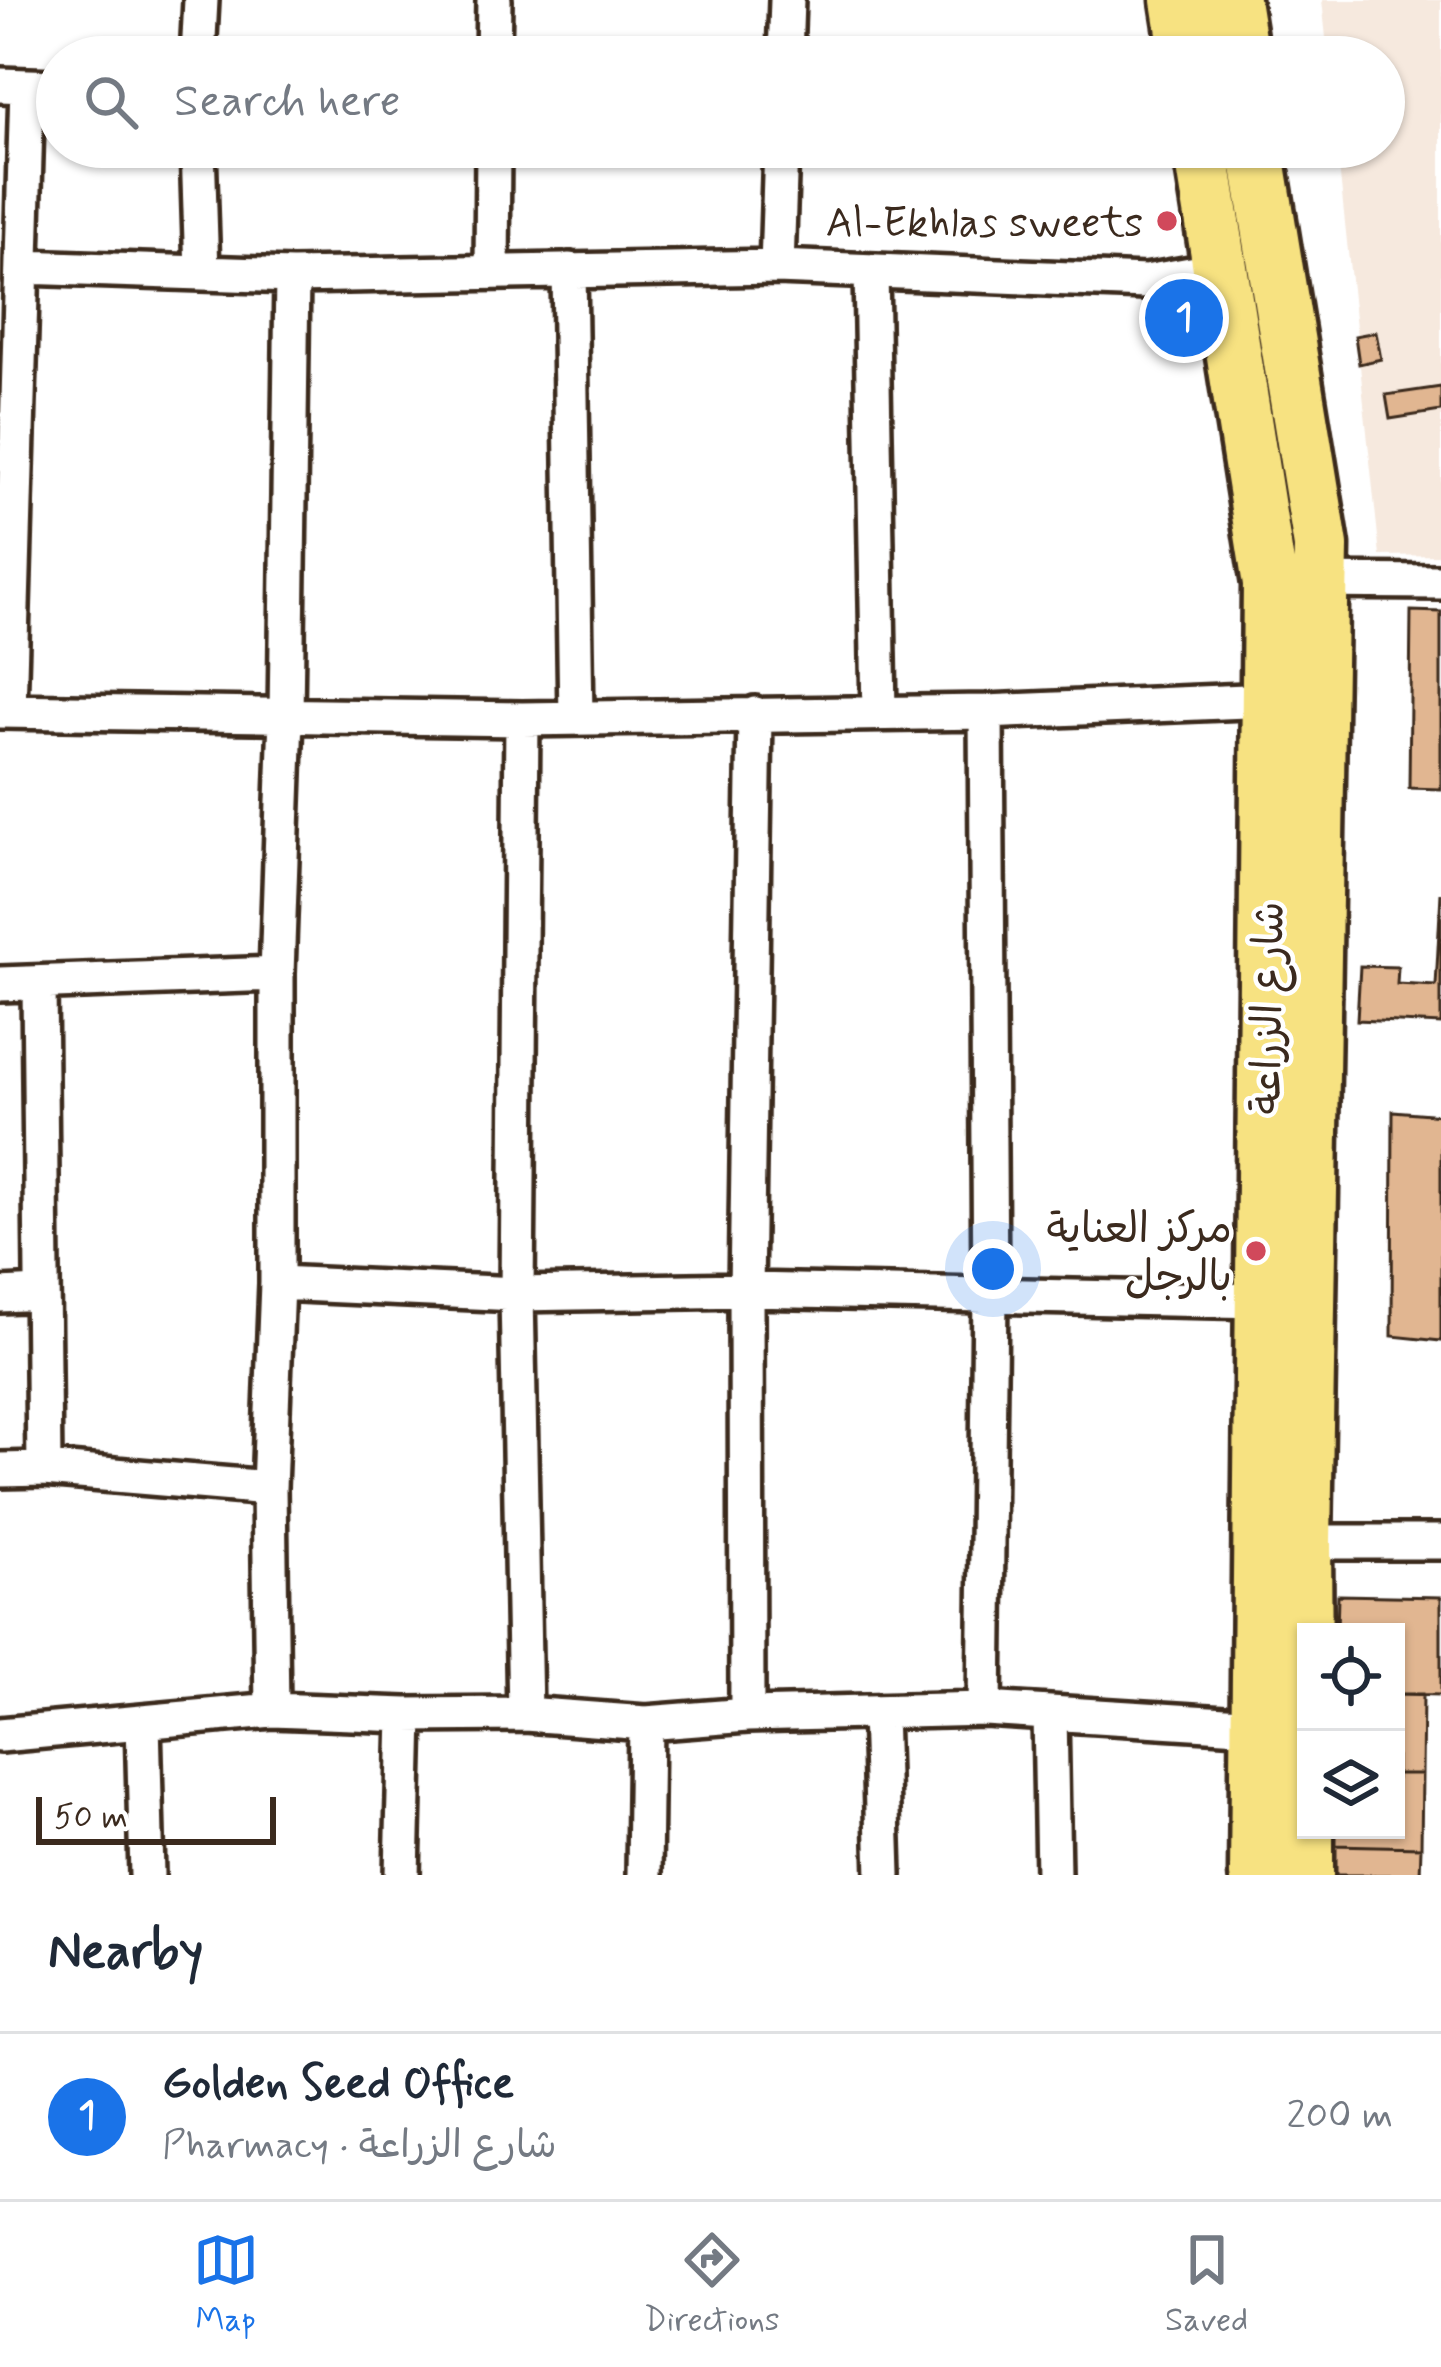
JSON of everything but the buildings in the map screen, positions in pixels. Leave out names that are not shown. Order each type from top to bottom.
[{"type":"main road","points":[[1179,0],[1185,36]]},
{"type":"main road","points":[[1232,0],[1238,36]]},
{"type":"main road","name":"شارع الزراعة","points":[[1204,168],[1220,269],[1295,582],[1281,1542],[1257,1726],[1257,1875]]},
{"type":"main road","name":"شارع الزراعة","points":[[1259,168],[1321,546],[1295,582],[1270,700],[1262,1301],[1298,1731]]},
{"type":"main road","points":[[1306,1839],[1306,1875]]},
{"type":"street","points":[[199,36],[201,0]]},
{"type":"street","points":[[493,36],[494,0]]},
{"type":"street","points":[[785,36],[787,0]]},
{"type":"street","points":[[28,86],[5,711],[522,719],[986,712],[1270,700]]},
{"type":"street","points":[[199,168],[202,273]]},
{"type":"street","points":[[492,271],[493,168]]},
{"type":"street","points":[[777,267],[780,168]]},
{"type":"street","points":[[22,267],[292,276],[777,267],[1146,281],[1220,269]]},
{"type":"street","points":[[569,270],[576,718]]},
{"type":"street","points":[[871,271],[879,713]]},
{"type":"street","points":[[272,1710],[269,1488],[277,1283],[277,974],[292,276]]},
{"type":"street","points":[[1295,582],[1441,582]]},
{"type":"street","points":[[985,1709],[990,1296],[986,712]]},
{"type":"street","points":[[747,1715],[746,1290],[755,714]]},
{"type":"street","points":[[522,719],[517,1294],[525,1714]]},
{"type":"street","points":[[0,984],[277,974]]},
{"type":"street","points":[[39,983],[44,1469]]},
{"type":"street","points":[[277,1283],[517,1294],[746,1290],[1262,1301]]},
{"type":"street","points":[[0,1295],[42,1293]]},
{"type":"street","points":[[0,1470],[44,1469],[269,1488]]},
{"type":"street","points":[[1281,1542],[1441,1542]]},
{"type":"street","points":[[0,1735],[272,1710],[525,1714],[646,1723],[747,1715],[985,1709],[1257,1726]]},
{"type":"street","points":[[878,1712],[884,1875]]},
{"type":"street","points":[[1050,1714],[1053,1875]]},
{"type":"street","points":[[402,1875],[406,1715]]},
{"type":"street","points":[[143,1722],[147,1875]]},
{"type":"street","points":[[644,1875],[646,1723]]},
{"type":"shaded area","points":[[1322,0],[1441,0],[1441,555],[1380,556],[1339,168],[1405,168],[1405,36],[1326,36]]},
{"type":"place","name":"Al-Ekhlas sweets","points":[[1167,221]]},
{"type":"place","name":"Golden Seed Office","points":[[1184,318]]},
{"type":"place","name":"مركز العناية بالرجل","points":[[1256,1251]]}]
